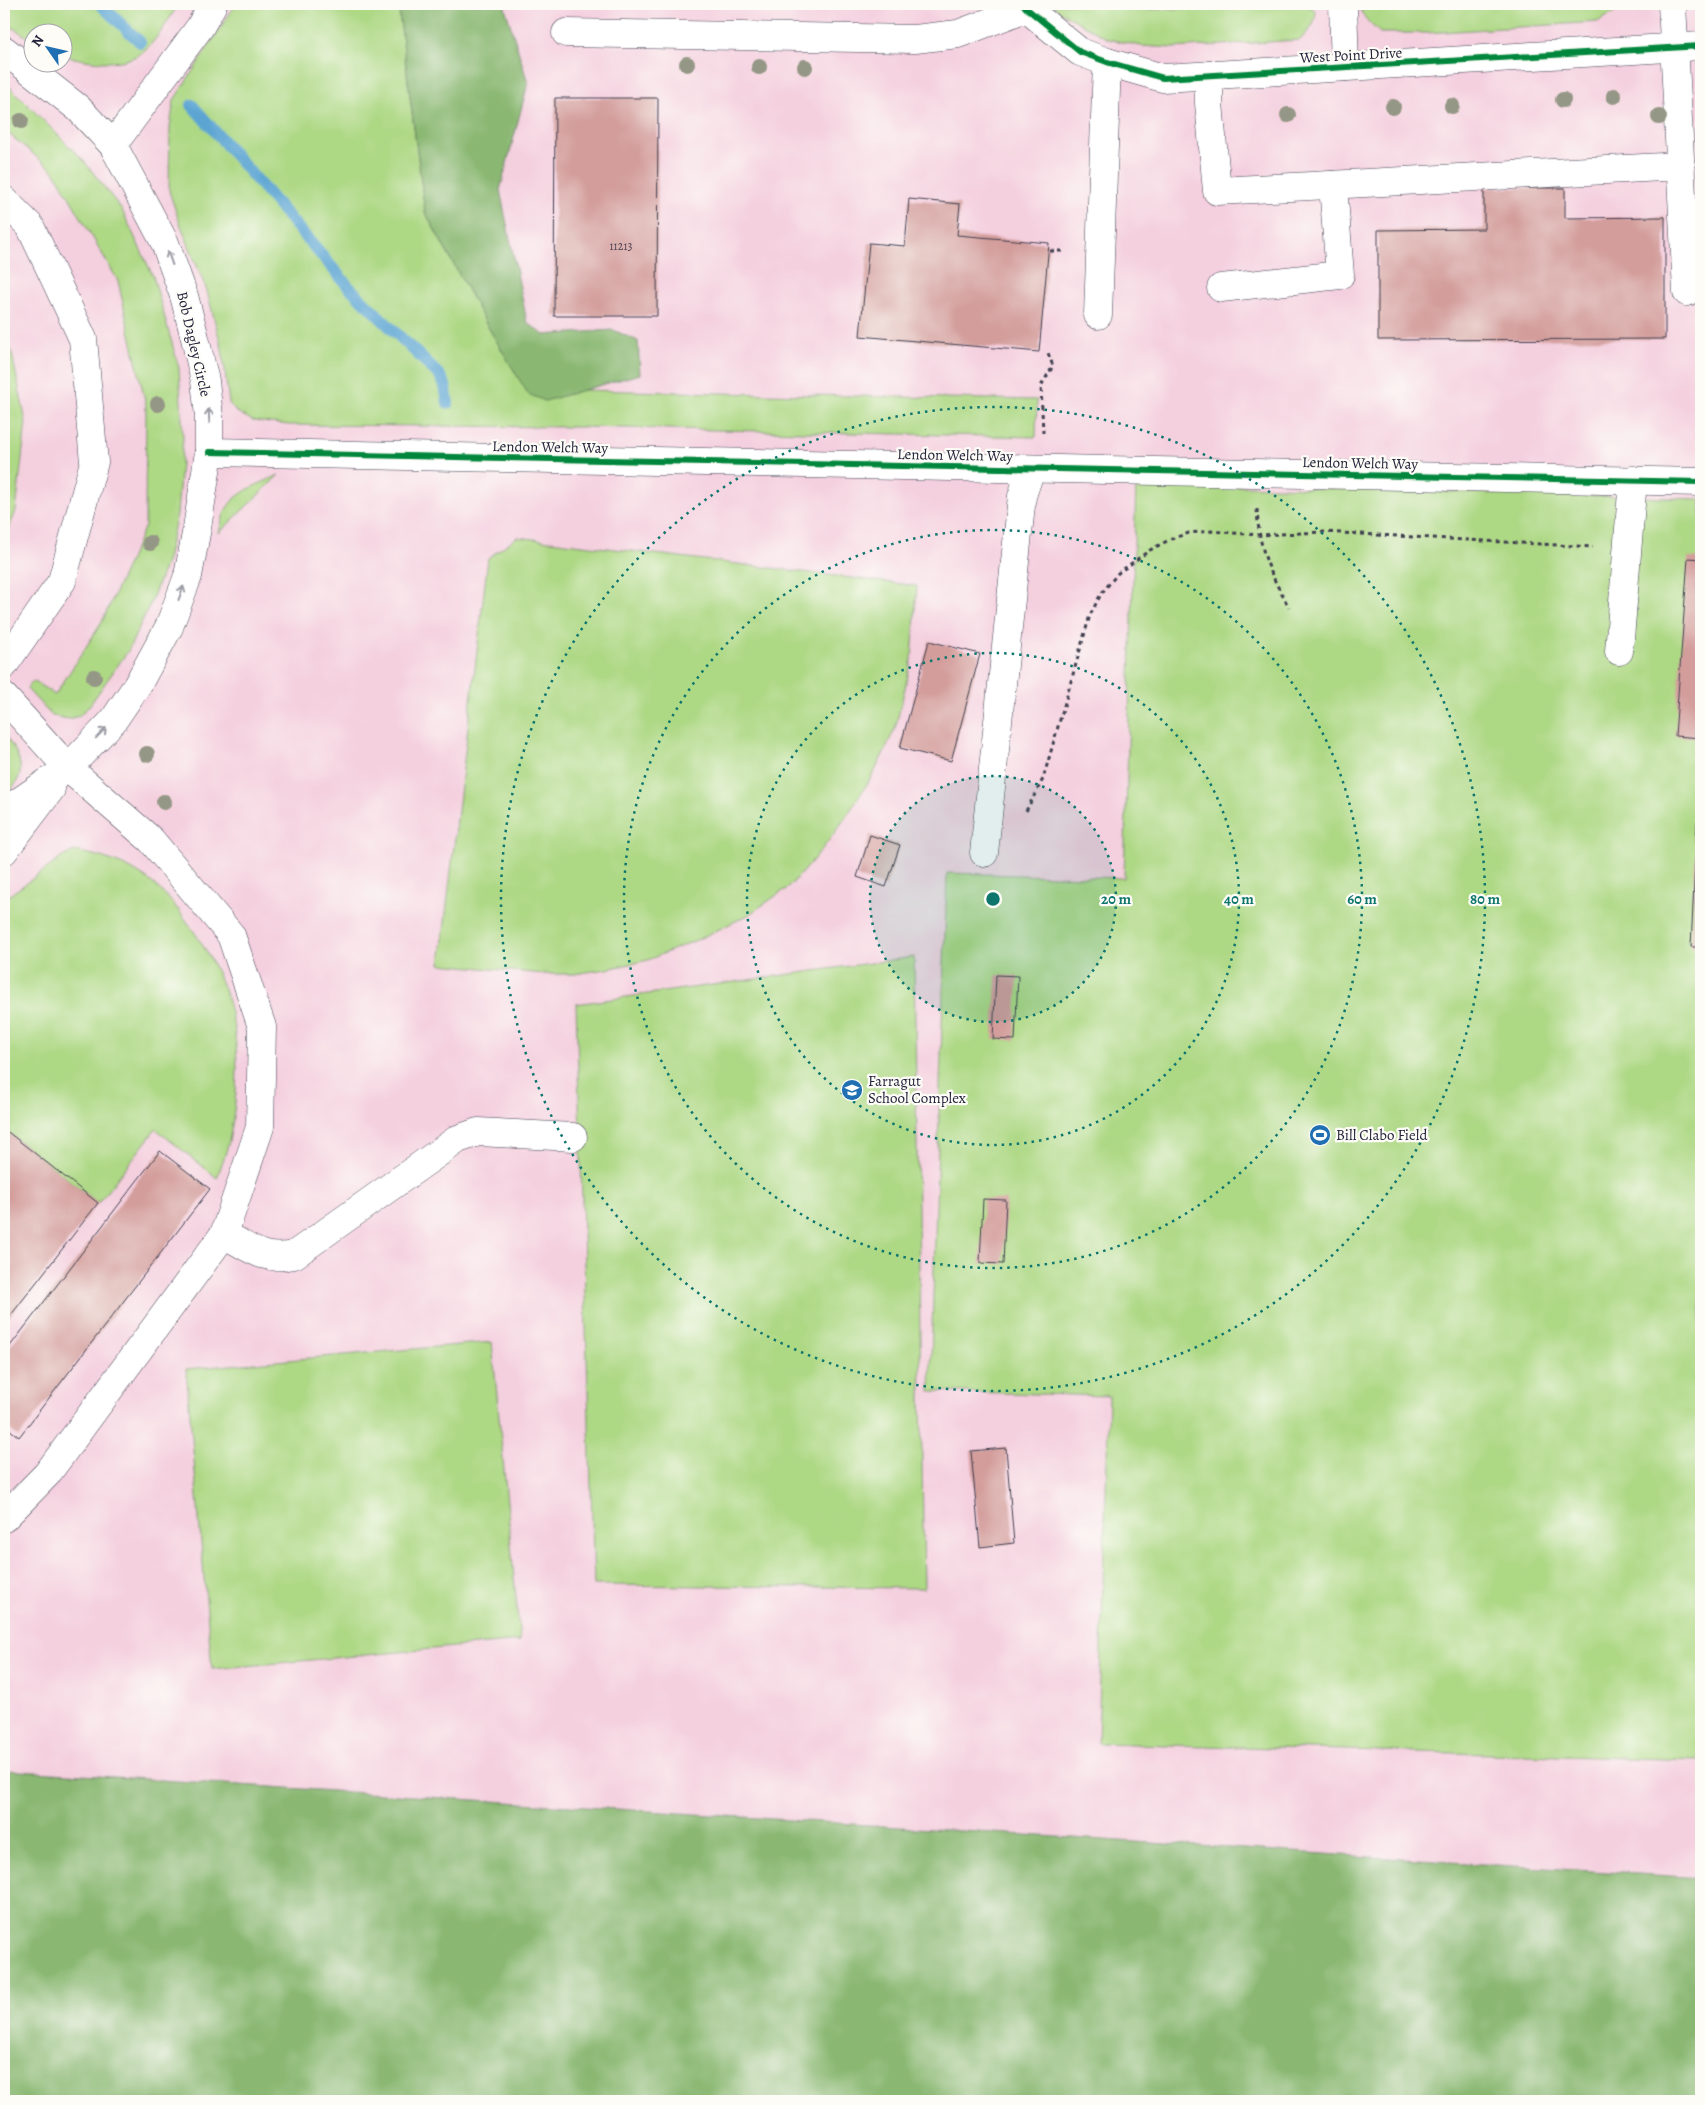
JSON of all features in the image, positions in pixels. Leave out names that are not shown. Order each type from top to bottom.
[{"type":"street","points":[[113,145],[200,27],[214,4]]},
{"type":"street","points":[[1343,4],[1345,68]]},
{"type":"street","points":[[1672,4],[1688,47],[1681,166],[1687,292]]},
{"type":"street","points":[[566,33],[915,39],[958,34],[1025,6]]},
{"type":"street","name":"West Point Drive","points":[[1025,6],[1080,52],[1163,78],[1688,47]]},
{"type":"street","name":"Bob Dagley Circle","points":[[4,50],[78,108],[113,145],[165,243],[184,296],[205,381],[209,416],[209,452],[188,576],[169,627],[138,684],[113,721],[68,768],[4,812]]},
{"type":"street","points":[[1098,316],[1107,62]]},
{"type":"street","points":[[1209,75],[1209,103],[1218,191],[1681,166]]},
{"type":"street","points":[[1221,288],[1340,275],[1333,184]]},
{"type":"street","points":[[4,200],[30,226],[83,339],[94,462],[62,581],[4,665]]},
{"type":"street","name":"Lendon Welch Way","points":[[209,452],[1701,482]]},
{"type":"street","points":[[984,853],[1022,496],[1031,469]]},
{"type":"street","points":[[1619,651],[1633,480]]},
{"type":"street","points":[[4,697],[68,768],[151,840],[231,935],[262,1027],[260,1128],[224,1234],[48,1474],[4,1518]]},
{"type":"street","points":[[4,851],[68,768]]},
{"type":"street","points":[[224,1234],[264,1256],[276,1258],[294,1256],[458,1139],[478,1132],[572,1137]]},
{"type":"path","points":[[1031,469],[1044,431],[1041,386],[1053,366],[1048,353]]},
{"type":"path","points":[[1257,502],[1258,535],[1270,574],[1289,607]]},
{"type":"path","points":[[1026,812],[1043,778],[1090,615],[1102,594],[1118,573],[1150,550],[1171,539],[1189,533],[1211,531],[1258,535],[1324,532],[1628,549]]},
{"type":"shaded area","name":"Farragut School Complex","points":[[4,4],[1701,4],[1701,1878],[4,1770]]},
{"type":"green space","points":[[4,4],[179,4],[150,45],[138,55],[121,61],[101,62],[72,57],[72,22],[22,22],[22,34],[4,22]]},
{"type":"green space","points":[[236,4],[398,4],[425,212],[488,327],[529,394],[582,390],[1037,400],[1036,437],[579,427],[289,425],[253,421],[235,411],[229,403],[222,349],[207,291],[169,191],[170,127],[174,100]]},
{"type":"green space","points":[[398,4],[504,4],[528,83],[500,190],[527,322],[544,335],[613,330],[638,341],[640,374],[545,401],[528,394],[488,327],[425,212]]},
{"type":"green space","points":[[1052,4],[1128,4],[1141,10],[1299,4],[1311,7],[1316,11],[1316,16],[1309,30],[1300,40],[1172,48],[1141,46],[1108,39],[1059,11]]},
{"type":"green space","points":[[1361,4],[1624,4],[1614,13],[1597,22],[1426,33],[1380,33],[1364,16]]},
{"type":"green space","points":[[4,81],[84,161],[122,210],[153,276],[179,368],[183,438],[177,514],[167,560],[151,602],[128,651],[89,706],[79,716],[69,719],[52,716],[27,689],[29,684],[34,681],[55,695],[102,622],[145,526],[146,405],[118,281],[54,171],[4,130]]},
{"type":"green space","points":[[4,338],[12,354],[26,422],[16,511],[4,541]]},
{"type":"green space","points":[[279,475],[219,533],[225,513],[235,498]]},
{"type":"green space","name":"Bill Clabo Field","points":[[1136,483],[1701,499],[1701,1760],[1098,1743],[1109,1396],[930,1391],[947,873],[1124,878]]},
{"type":"green space","points":[[517,537],[917,586],[912,659],[895,729],[874,773],[846,817],[821,851],[789,887],[748,915],[699,939],[648,960],[574,974],[543,974],[440,964],[488,558]]},
{"type":"green space","points":[[4,735],[19,759],[20,774],[12,789],[4,796]]},
{"type":"green space","points":[[74,851],[95,855],[130,868],[158,888],[170,900],[195,933],[217,973],[229,1005],[233,1024],[236,1044],[237,1084],[228,1146],[217,1178],[156,1129],[98,1203],[4,1129],[4,899],[64,856]]},
{"type":"green space","points":[[914,957],[924,1588],[594,1585],[576,1004]]},
{"type":"green space","points":[[492,1342],[520,1641],[212,1669],[186,1369]]},
{"type":"green space","points":[[4,1770],[1701,1878],[1701,2101],[4,2101]]},
{"type":"building","points":[[555,98],[658,98],[657,316],[554,316]]},
{"type":"building","points":[[1484,188],[1565,188],[1565,218],[1665,217],[1665,339],[1378,340],[1378,230],[1484,229]]},
{"type":"building","points":[[909,199],[960,204],[957,235],[1049,243],[1039,352],[860,336],[869,243],[905,246]]},
{"type":"building","points":[[1688,558],[1701,559],[1701,738],[1675,736]]},
{"type":"building","points":[[929,641],[980,654],[951,761],[900,748]]},
{"type":"building","points":[[1697,821],[1701,821],[1701,947],[1691,947]]},
{"type":"building","points":[[870,835],[900,845],[886,887],[857,877]]},
{"type":"building","points":[[996,975],[1018,976],[1015,1040],[993,1039]]},
{"type":"building","points":[[4,1129],[98,1203],[4,1324]]},
{"type":"building","points":[[160,1151],[210,1189],[19,1437],[4,1425],[4,1354]]},
{"type":"building","points":[[983,1199],[1006,1200],[1003,1264],[980,1263]]},
{"type":"building","points":[[1006,1448],[1014,1543],[980,1547],[971,1451]]},
{"type":"waterway","points":[[100,4],[140,42]]},
{"type":"waterway","points":[[192,105],[348,286],[440,376],[445,385],[448,403]]},
{"type":"cycle path","points":[[1023,4],[1080,52],[1163,78],[1701,46]]},
{"type":"cycle path","points":[[209,452],[1701,482]]},
{"type":"place","name":"Farragut School Complex","points":[[852,1090]]},
{"type":"place","name":"Bill Clabo Field","points":[[1320,1135]]}]
